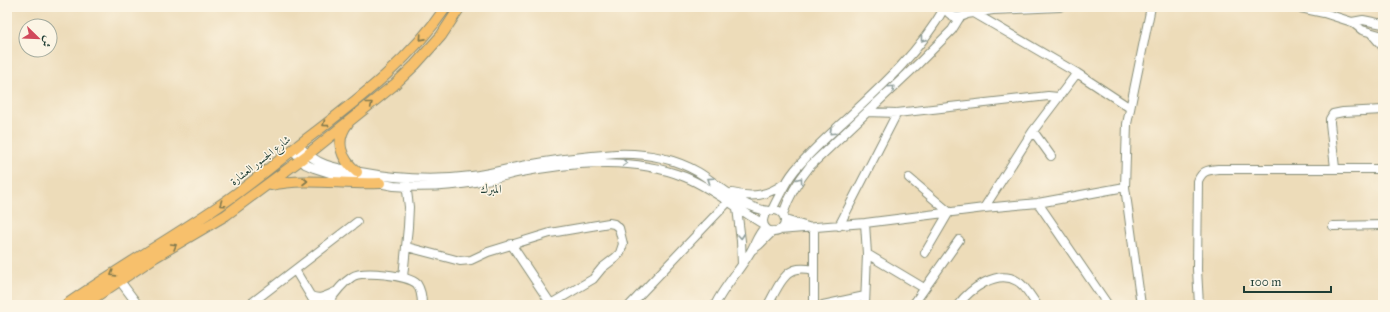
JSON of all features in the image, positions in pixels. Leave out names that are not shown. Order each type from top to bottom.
[{"type":"main road","name":"شارع الجسور العشارة","points":[[66,305],[219,206],[265,172],[393,69],[425,35],[446,7]]},
{"type":"main road","points":[[83,305],[155,257],[226,215],[304,158],[415,66],[441,36],[460,7]]},
{"type":"main road","points":[[352,118],[344,128],[340,146],[345,161],[357,172]]},
{"type":"main road","points":[[267,186],[294,181],[352,184],[380,183]]},
{"type":"street","points":[[715,305],[720,294],[752,250],[764,225],[763,218],[770,210],[787,182],[818,145],[908,59],[936,22],[945,7],[950,15],[1015,8],[1058,7]]},
{"type":"street","points":[[1141,305],[1125,187],[1127,124],[1151,7]]},
{"type":"street","points":[[1296,7],[1306,8],[1352,22],[1362,30],[1383,36]]},
{"type":"street","points":[[968,13],[1077,73],[1130,108]]},
{"type":"street","points":[[752,250],[783,226],[784,217],[792,191],[800,179],[821,155],[919,63],[968,13]]},
{"type":"street","points":[[1352,22],[1363,20],[1383,24]]},
{"type":"street","points":[[1370,32],[1383,47]]},
{"type":"street","points":[[984,208],[1033,131],[1077,73]]},
{"type":"street","points":[[867,112],[897,113],[1033,98],[1058,97]]},
{"type":"street","points":[[1335,168],[1330,123],[1330,119],[1333,114],[1383,110]]},
{"type":"street","points":[[839,226],[897,113]]},
{"type":"street","points":[[1033,131],[1052,156]]},
{"type":"street","points":[[295,148],[309,166],[320,170],[380,183],[470,176],[540,162],[599,155],[644,155],[676,162],[697,172],[745,204],[762,210],[778,210],[784,217],[812,228]]},
{"type":"street","points":[[304,158],[357,172],[431,186],[472,182],[527,171],[593,163],[633,164],[667,171],[686,177],[776,231],[839,226],[949,212],[1038,203],[1125,187]]},
{"type":"street","points":[[1199,305],[1197,269],[1198,182],[1204,172],[1218,168],[1383,169]]},
{"type":"street","points":[[909,178],[949,212]]},
{"type":"street","points":[[403,277],[407,247],[409,207],[406,182]]},
{"type":"street","points":[[727,192],[740,195],[761,195],[774,190],[787,182]]},
{"type":"street","points":[[630,305],[728,202]]},
{"type":"street","points":[[1038,203],[1108,305]]},
{"type":"street","points":[[737,208],[742,264]]},
{"type":"street","points":[[925,253],[949,212]]},
{"type":"street","points":[[249,305],[357,222]]},
{"type":"street","points":[[407,247],[460,261],[471,260],[511,244],[550,233],[609,223],[614,224],[619,228],[622,244],[620,253],[616,258],[602,268],[593,279],[550,304],[511,244]]},
{"type":"street","points":[[865,223],[867,254],[866,305]]},
{"type":"street","points":[[1333,226],[1383,224]]},
{"type":"street","points":[[812,228],[814,305]]},
{"type":"street","points":[[913,305],[959,240]]},
{"type":"street","points":[[867,254],[924,288]]},
{"type":"street","points":[[768,305],[784,278],[790,272],[796,269],[814,270]]},
{"type":"street","points":[[295,270],[316,305]]},
{"type":"street","points":[[311,296],[322,298],[336,291],[352,277],[366,274],[403,277],[410,280],[416,284],[421,294],[422,305]]},
{"type":"street","points":[[958,305],[977,288],[989,280],[998,277],[1007,277],[1017,280],[1025,288],[1037,305]]},
{"type":"street","points":[[120,281],[138,305]]},
{"type":"street","points":[[327,305],[336,291]]},
{"type":"street","points":[[823,305],[865,296]]},
{"type":"district","name":"المبرك","points":[[491,189]]}]
